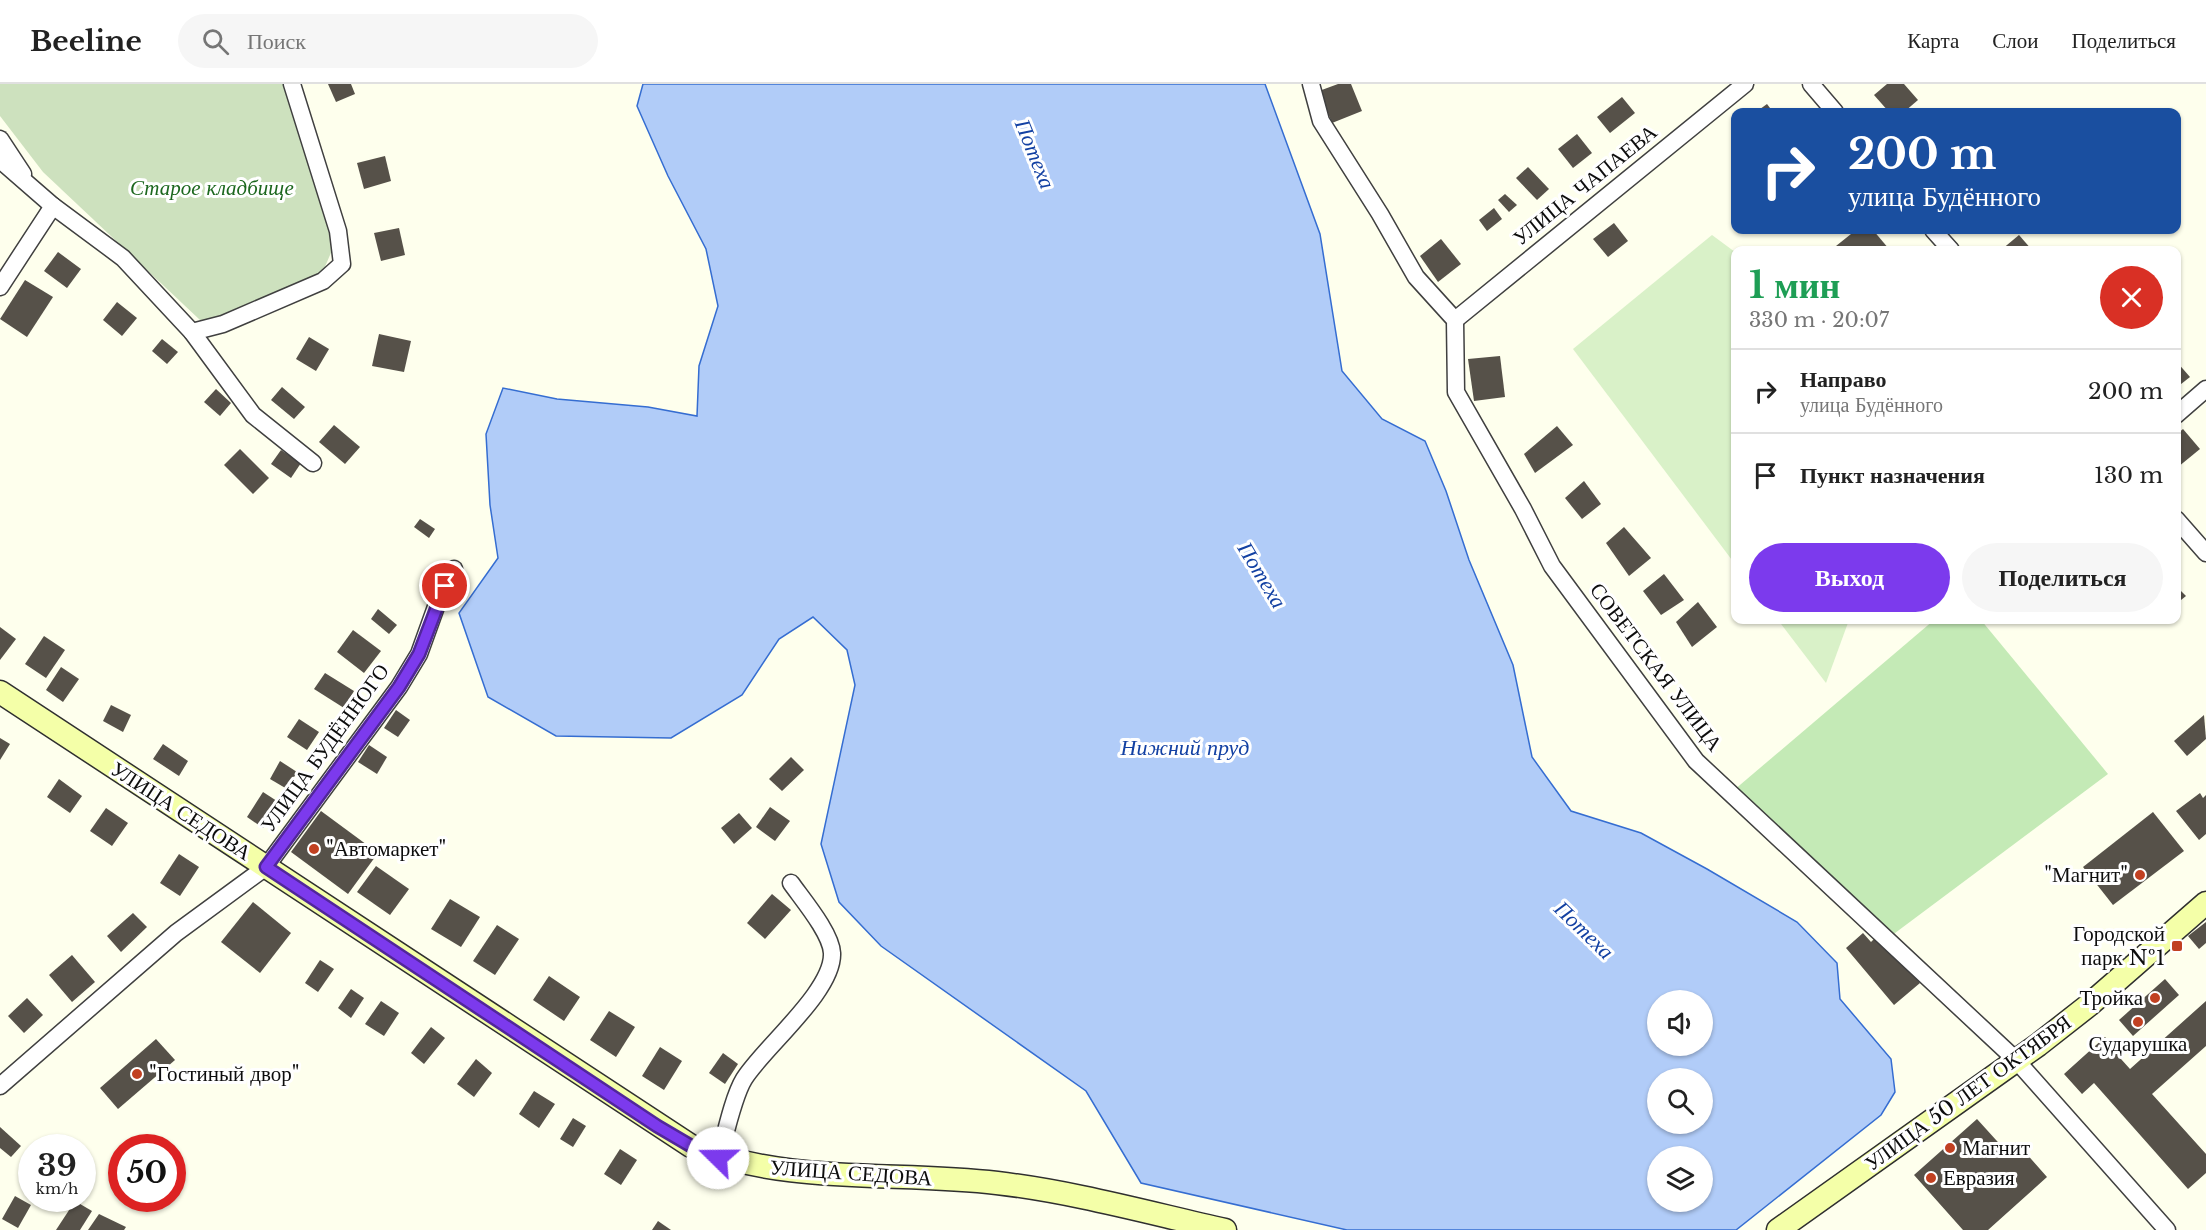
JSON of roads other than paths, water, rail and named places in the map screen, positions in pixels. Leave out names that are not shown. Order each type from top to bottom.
[{"type":"main road","name":"УЛИЦА СЕДОВА","points":[[0,692],[657,1126],[691,1146],[718,1158],[791,1170],[996,1183],[1061,1193],[1225,1230]]},
{"type":"main road","name":"УЛИЦА 50 ЛЕТ ОКТЯБРЯ","points":[[1778,1230],[2089,1005],[2206,903]]},
{"type":"street","points":[[192,332],[223,324],[323,281],[342,264],[338,231],[292,84]]},
{"type":"street","points":[[1311,84],[1321,121],[1416,277],[1455,320]]},
{"type":"street","name":"УЛИЦА ЧАПАЕВА","points":[[1455,320],[1745,84]]},
{"type":"street","points":[[1811,84],[1832,108]]},
{"type":"street","points":[[0,139],[30,185]]},
{"type":"street","points":[[0,160],[53,206],[123,258],[192,332],[253,415],[313,463]]},
{"type":"street","points":[[0,287],[53,206]]},
{"type":"street","points":[[1937,234],[1947,246]]},
{"type":"street","name":"СОВЕТСКАЯ УЛИЦА","points":[[1455,320],[1456,392],[1523,509],[1552,566],[1696,761],[2016,1060],[2167,1230]]},
{"type":"street","points":[[2181,411],[2206,389]]},
{"type":"street","points":[[2181,525],[2206,553]]},
{"type":"street","name":"УЛИЦА БУДЁННОГО","points":[[0,1086],[176,933],[266,867],[399,687],[419,654],[437,604],[454,569]]},
{"type":"street","points":[[718,1158],[744,1080],[785,1032],[819,986],[830,966],[832,954],[829,941],[791,883]]},
{"type":"water","name":"Нижний пруд","points":[[643,84],[1265,84],[1320,234],[1342,371],[1382,419],[1425,441],[1446,491],[1469,560],[1513,665],[1532,757],[1571,811],[1641,833],[1707,869],[1797,922],[1837,963],[1840,999],[1891,1059],[1895,1092],[1881,1115],[1736,1230],[1347,1230],[1141,1183],[1086,1091],[881,946],[839,902],[821,844],[855,685],[847,650],[813,617],[779,639],[742,695],[671,738],[556,736],[488,697],[459,613],[498,558],[490,505],[486,434],[503,388],[557,399],[648,407],[697,416],[699,366],[718,306],[706,249],[668,176],[637,106]]},
{"type":"place","name":"\"Автомаркет\"","points":[[314,849]]},
{"type":"place","name":"\"Магнит\"","points":[[2140,875]]},
{"type":"place","name":"Городской парк №1","points":[[2177,946]]},
{"type":"place","name":"Тройка","points":[[2155,998]]},
{"type":"place","name":"Сударушка","points":[[2138,1022]]},
{"type":"place","name":"\"Гостиный двор\"","points":[[137,1074]]},
{"type":"place","name":"Магнит","points":[[1950,1148]]},
{"type":"place","name":"Евразия","points":[[1931,1178]]},
{"type":"water label","name":"Потеха","points":[[1035,154]]},
{"type":"water label","name":"Потеха","points":[[1262,575]]},
{"type":"water label","name":"Потеха","points":[[1584,930]]},
{"type":"park label","name":"Старое кладбище","points":[[212,188]]}]
